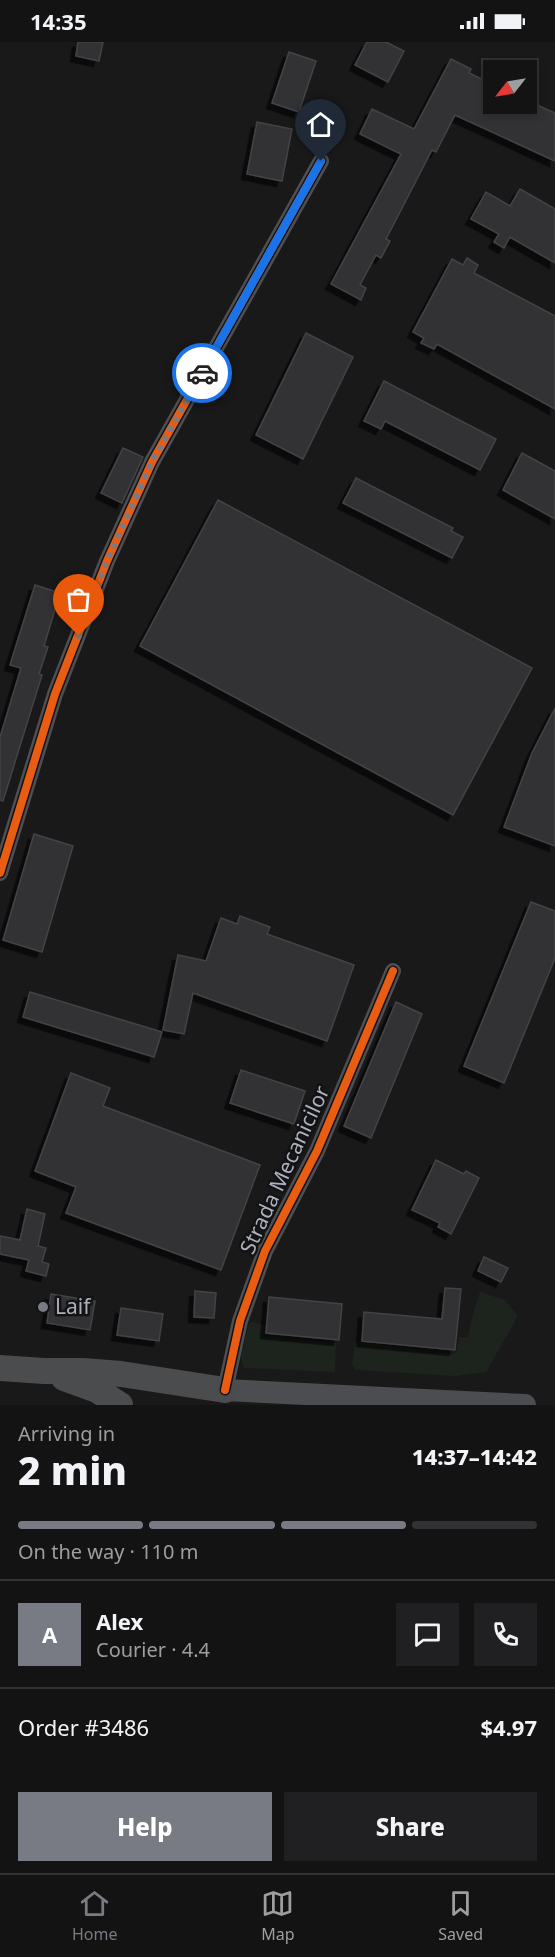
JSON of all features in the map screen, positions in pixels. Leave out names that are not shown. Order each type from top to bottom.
[{"type":"main road","points":[[0,1368],[121,1374],[218,1398],[525,1405]]},
{"type":"main road","points":[[44,1371],[86,1385],[120,1405]]},
{"type":"street","points":[[0,873],[55,694],[107,561],[152,462],[321,161]]},
{"type":"street","name":"Strada Mecanicilor","points":[[218,1398],[240,1321],[265,1251],[316,1151],[393,971]]},
{"type":"shaded area","points":[[480,1292],[505,1300],[518,1316],[486,1372],[456,1376],[355,1370],[352,1364],[355,1342],[454,1354],[457,1351],[459,1337],[468,1337]]},
{"type":"shaded area","points":[[249,1323],[264,1325],[263,1336],[336,1343],[335,1372],[244,1368],[241,1357]]},
{"type":"building","points":[[78,42],[103,42],[99,61],[76,56]]},
{"type":"building","points":[[367,42],[386,42],[404,51],[388,82],[355,65]]},
{"type":"building","points":[[289,52],[316,61],[299,112],[272,103]]},
{"type":"building","points":[[451,59],[471,69],[469,73],[483,80],[483,114],[537,114],[537,105],[555,113],[555,161],[455,115],[436,152],[432,150],[386,239],[390,241],[381,258],[376,255],[360,285],[366,288],[361,300],[331,284],[401,154],[360,134],[372,109],[414,129]]},
{"type":"building","points":[[257,122],[292,129],[282,181],[247,174]]},
{"type":"building","points":[[520,189],[555,209],[555,263],[510,237],[504,248],[494,242],[499,234],[471,219],[486,192],[510,206]]},
{"type":"building","points":[[467,258],[478,265],[474,273],[555,316],[555,409],[437,344],[434,349],[421,343],[424,338],[413,332],[452,259],[463,265]]},
{"type":"building","points":[[306,333],[353,357],[303,459],[256,435]]},
{"type":"building","points":[[384,381],[496,439],[480,470],[385,421],[381,429],[364,421]]},
{"type":"building","points":[[123,448],[143,457],[122,503],[101,493]]},
{"type":"building","points":[[522,453],[555,471],[555,519],[503,490]]},
{"type":"building","points":[[356,478],[453,528],[451,531],[463,537],[452,558],[343,503]]},
{"type":"building","points":[[218,500],[532,668],[453,815],[140,646]]},
{"type":"building","points":[[35,585],[60,593],[44,646],[48,647],[39,674],[42,675],[3,801],[0,800],[0,737],[21,668],[10,665]]},
{"type":"building","points":[[555,708],[555,846],[504,827],[532,753]]},
{"type":"building","points":[[34,834],[73,846],[42,952],[3,940]]},
{"type":"building","points":[[531,902],[555,911],[555,958],[504,1083],[464,1066]]},
{"type":"building","points":[[240,916],[270,927],[267,934],[354,965],[327,1041],[193,993],[184,1034],[163,1030],[178,955],[206,961],[221,918],[237,924]]},
{"type":"building","points":[[30,992],[162,1032],[154,1057],[23,1017]]},
{"type":"building","points":[[396,1002],[422,1014],[371,1138],[344,1126]]},
{"type":"building","points":[[241,1070],[305,1091],[294,1124],[230,1103]]},
{"type":"building","points":[[71,1073],[110,1088],[103,1106],[260,1165],[221,1270],[66,1213],[76,1187],[35,1171]]},
{"type":"building","points":[[436,1160],[464,1174],[466,1171],[479,1178],[451,1234],[438,1227],[440,1223],[412,1210]]},
{"type":"building","points":[[27,1209],[45,1214],[38,1246],[46,1248],[42,1262],[49,1264],[46,1276],[26,1271],[29,1260],[0,1254],[0,1236],[20,1240]]},
{"type":"building","points":[[484,1257],[508,1268],[501,1282],[478,1271]]},
{"type":"building","points":[[445,1288],[461,1289],[455,1350],[362,1341],[364,1312],[442,1319]]},
{"type":"building","points":[[195,1291],[216,1293],[214,1318],[194,1317]]},
{"type":"building","points":[[51,1294],[95,1301],[90,1330],[47,1323]]},
{"type":"building","points":[[269,1297],[342,1304],[339,1340],[266,1333]]},
{"type":"building","points":[[121,1308],[163,1314],[159,1341],[117,1335]]},
{"type":"cycle path","points":[[0,873],[55,694],[107,561],[152,462],[321,161]]},
{"type":"cycle path","points":[[225,1390],[240,1321],[265,1251],[317,1151],[393,971]]},
{"type":"way so far","points":[[79,636],[107,561],[152,462],[202,373]]},
{"type":"place","name":"Laif","points":[[43,1307]]},
{"type":"route","points":[[202,373],[321,161]]}]
